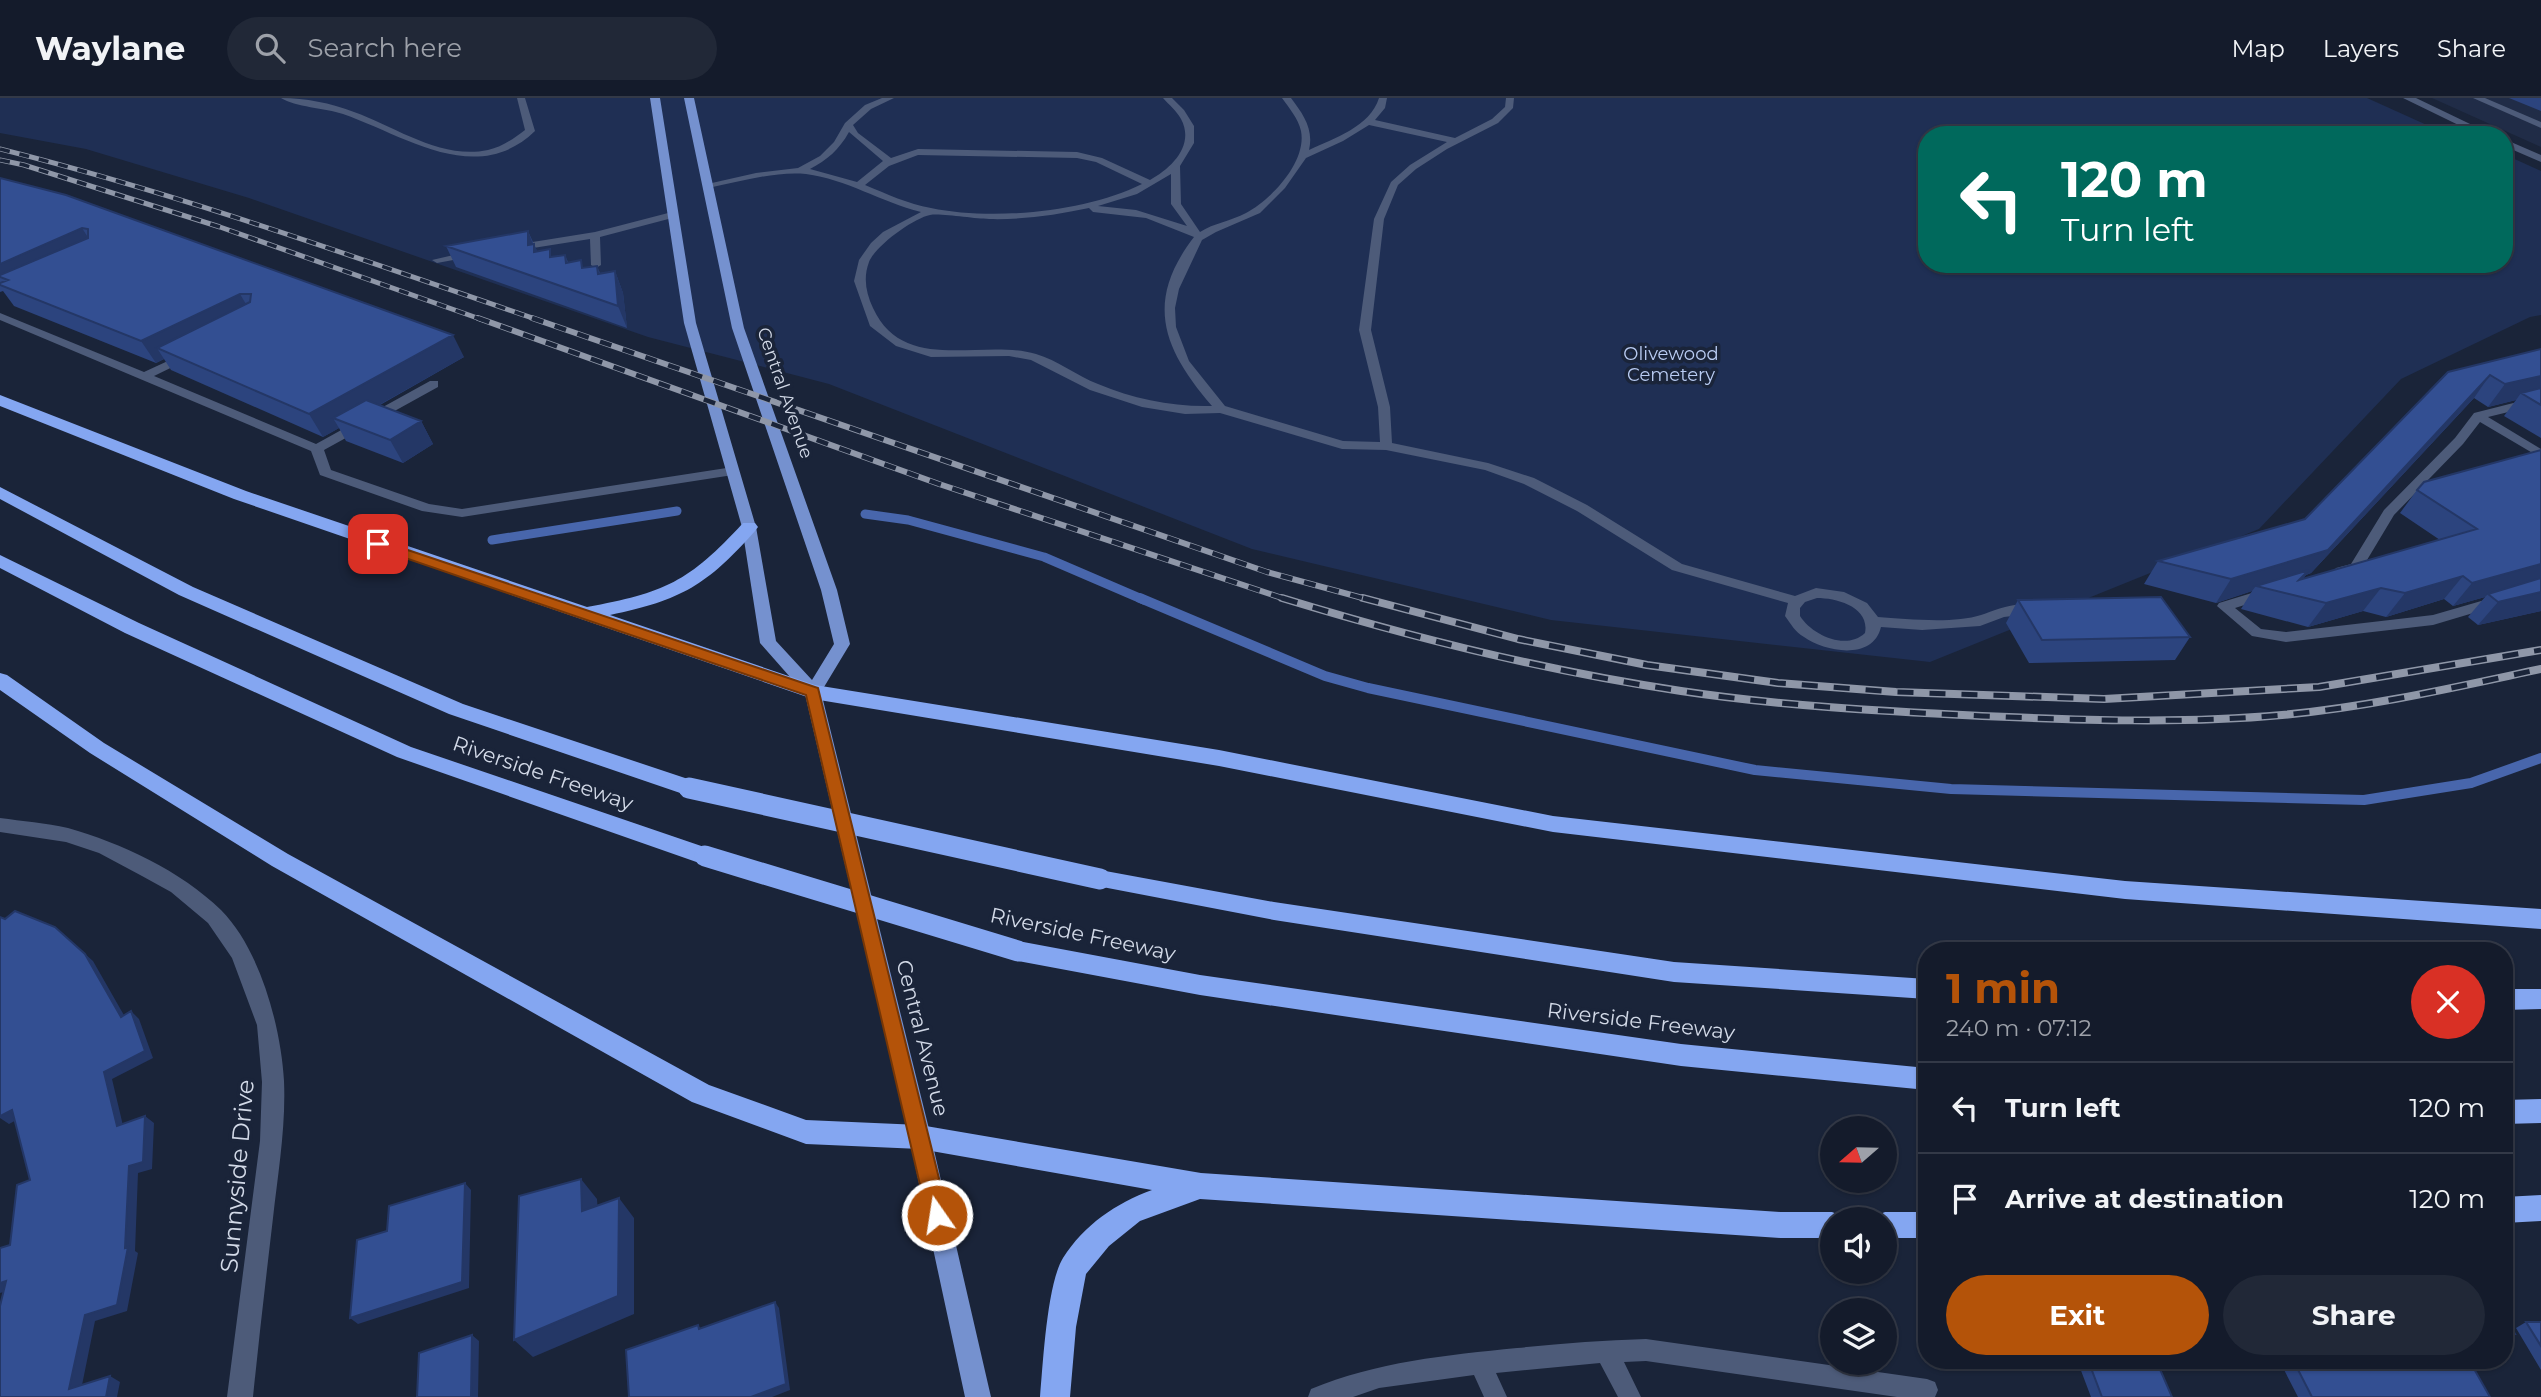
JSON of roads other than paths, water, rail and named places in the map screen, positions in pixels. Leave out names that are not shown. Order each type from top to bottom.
[{"type":"highway","points":[[0,400],[240,495],[813,692],[1219,758],[1553,824],[2125,890],[2541,919]]},
{"type":"highway","name":"Riverside Freeway","points":[[0,492],[186,591],[456,709],[689,788],[1100,879],[1274,911],[1674,972],[1918,988]]},
{"type":"highway","points":[[584,614],[644,603],[672,591],[716,564],[749,527]]},
{"type":"highway","name":"Riverside Freeway","points":[[0,561],[132,628],[404,752],[705,856],[1018,951],[1200,985],[1681,1055],[1918,1078]]},
{"type":"highway","points":[[0,680],[97,748],[281,860],[701,1094],[806,1132],[920,1137],[1201,1185],[1780,1225],[1820,1225]]},
{"type":"highway","points":[[2513,1000],[2541,999]]},
{"type":"highway","points":[[2513,1112],[2541,1111]]},
{"type":"highway","points":[[1055,1397],[1061,1327],[1073,1268],[1099,1236],[1131,1211],[1201,1185]]},
{"type":"highway","points":[[2513,1210],[2541,1208]]},
{"type":"highway","points":[[1897,1225],[1918,1225]]},
{"type":"main road","name":"Central Avenue","points":[[655,98],[690,323],[749,527],[768,643],[813,692],[920,1137],[978,1397]]},
{"type":"main road","name":"Central Avenue","points":[[689,98],[738,328],[829,590],[842,644],[813,692]]},
{"type":"street","points":[[2407,98],[2468,126]]},
{"type":"street","points":[[2513,146],[2541,159]]},
{"type":"street","name":"Sunnyside Drive","points":[[0,825],[66,835],[106,848],[139,865],[178,887],[215,917],[241,955],[267,1025],[273,1082],[271,1140],[240,1397]]},
{"type":"lane","points":[[285,98],[336,108],[441,153],[463,155],[508,146],[530,131],[521,98]]},
{"type":"lane","points":[[800,171],[823,158],[838,143],[848,125],[868,107],[888,98]]},
{"type":"lane","points":[[1059,211],[1093,204],[1149,183],[1176,167],[1188,152],[1193,135],[1186,119],[1167,98]]},
{"type":"lane","points":[[1286,98],[1302,121],[1307,138],[1306,155]]},
{"type":"lane","points":[[1221,409],[1187,370],[1173,340],[1170,305],[1175,280],[1201,236],[1248,216],[1269,201],[1306,155],[1369,122],[1383,104],[1384,98]]},
{"type":"lane","points":[[1386,446],[1384,407],[1365,330],[1379,219],[1394,184],[1413,167],[1495,121],[1509,108],[1510,98]]},
{"type":"lane","points":[[2477,98],[2541,125]]},
{"type":"lane","points":[[1369,122],[1457,141]]},
{"type":"lane","points":[[848,125],[855,135],[889,161]]},
{"type":"lane","points":[[859,186],[876,168],[918,152],[1077,155],[1099,160],[1149,183]]},
{"type":"lane","points":[[1176,167],[1176,204],[1184,218],[1201,236]]},
{"type":"lane","points":[[708,185],[800,171],[827,176],[888,199],[930,211],[1024,215],[1126,209],[1149,214],[1201,236]]},
{"type":"lane","points":[[930,211],[887,234],[875,245],[864,260],[859,281],[876,326],[900,344],[930,354],[1034,356],[1094,387],[1142,403],[1185,410],[1221,409],[1342,445],[1386,446],[1488,467],[1530,481],[1583,508],[1677,567],[1797,601]]},
{"type":"lane","points":[[503,250],[595,235],[672,215]]},
{"type":"lane","points":[[595,235],[596,265]]},
{"type":"lane","points":[[437,260],[490,252]]},
{"type":"lane","points":[[0,316],[317,449],[325,472],[427,508],[462,513],[733,471]]},
{"type":"lane","points":[[145,376],[202,348]]},
{"type":"lane","points":[[317,449],[433,384]]},
{"type":"lane","points":[[2329,575],[2356,567],[2389,513],[2459,441],[2478,416],[2541,400]]},
{"type":"lane","points":[[2478,416],[2541,454]]},
{"type":"lane","points":[[2277,590],[2224,606],[2257,633],[2286,637],[2433,620],[2505,599]]},
{"type":"lane","points":[[1816,593],[1840,596],[1862,606],[1874,622],[1874,631],[1859,644],[1847,646],[1818,641],[1797,626],[1793,608],[1797,601],[1816,593]]},
{"type":"lane","points":[[1874,622],[1945,624],[1980,621],[2002,612],[2040,610]]},
{"type":"lane","points":[[1319,1397],[1379,1377],[1480,1363],[1606,1351],[1646,1350],[1927,1390]]},
{"type":"lane","points":[[1606,1351],[1630,1397]]},
{"type":"lane","points":[[1480,1363],[1496,1397]]},
{"type":"waterway","points":[[492,540],[677,511]]},
{"type":"waterway","points":[[865,514],[908,520],[1044,557],[1144,600]]},
{"type":"waterway","points":[[1140,598],[1325,676],[1368,688],[1755,770],[1951,789],[2364,800],[2471,783],[2541,758]]},
{"type":"railway","points":[[0,149],[204,207],[538,320]]},
{"type":"railway","points":[[0,160],[24,165],[220,227],[483,320]]},
{"type":"railway","points":[[478,318],[939,484],[1288,600]]},
{"type":"railway","points":[[532,318],[1267,572],[1370,600]]},
{"type":"railway","points":[[1282,598],[1381,627],[1580,674],[1756,701],[1906,712],[2094,720],[2244,718],[2380,702],[2541,669]]},
{"type":"railway","points":[[1363,598],[1518,639],[1647,665],[1778,683],[1896,692],[2104,699],[2319,687],[2541,650]]},
{"type":"park label","name":"Olivewood Cemetery","points":[[1671,364]]}]
